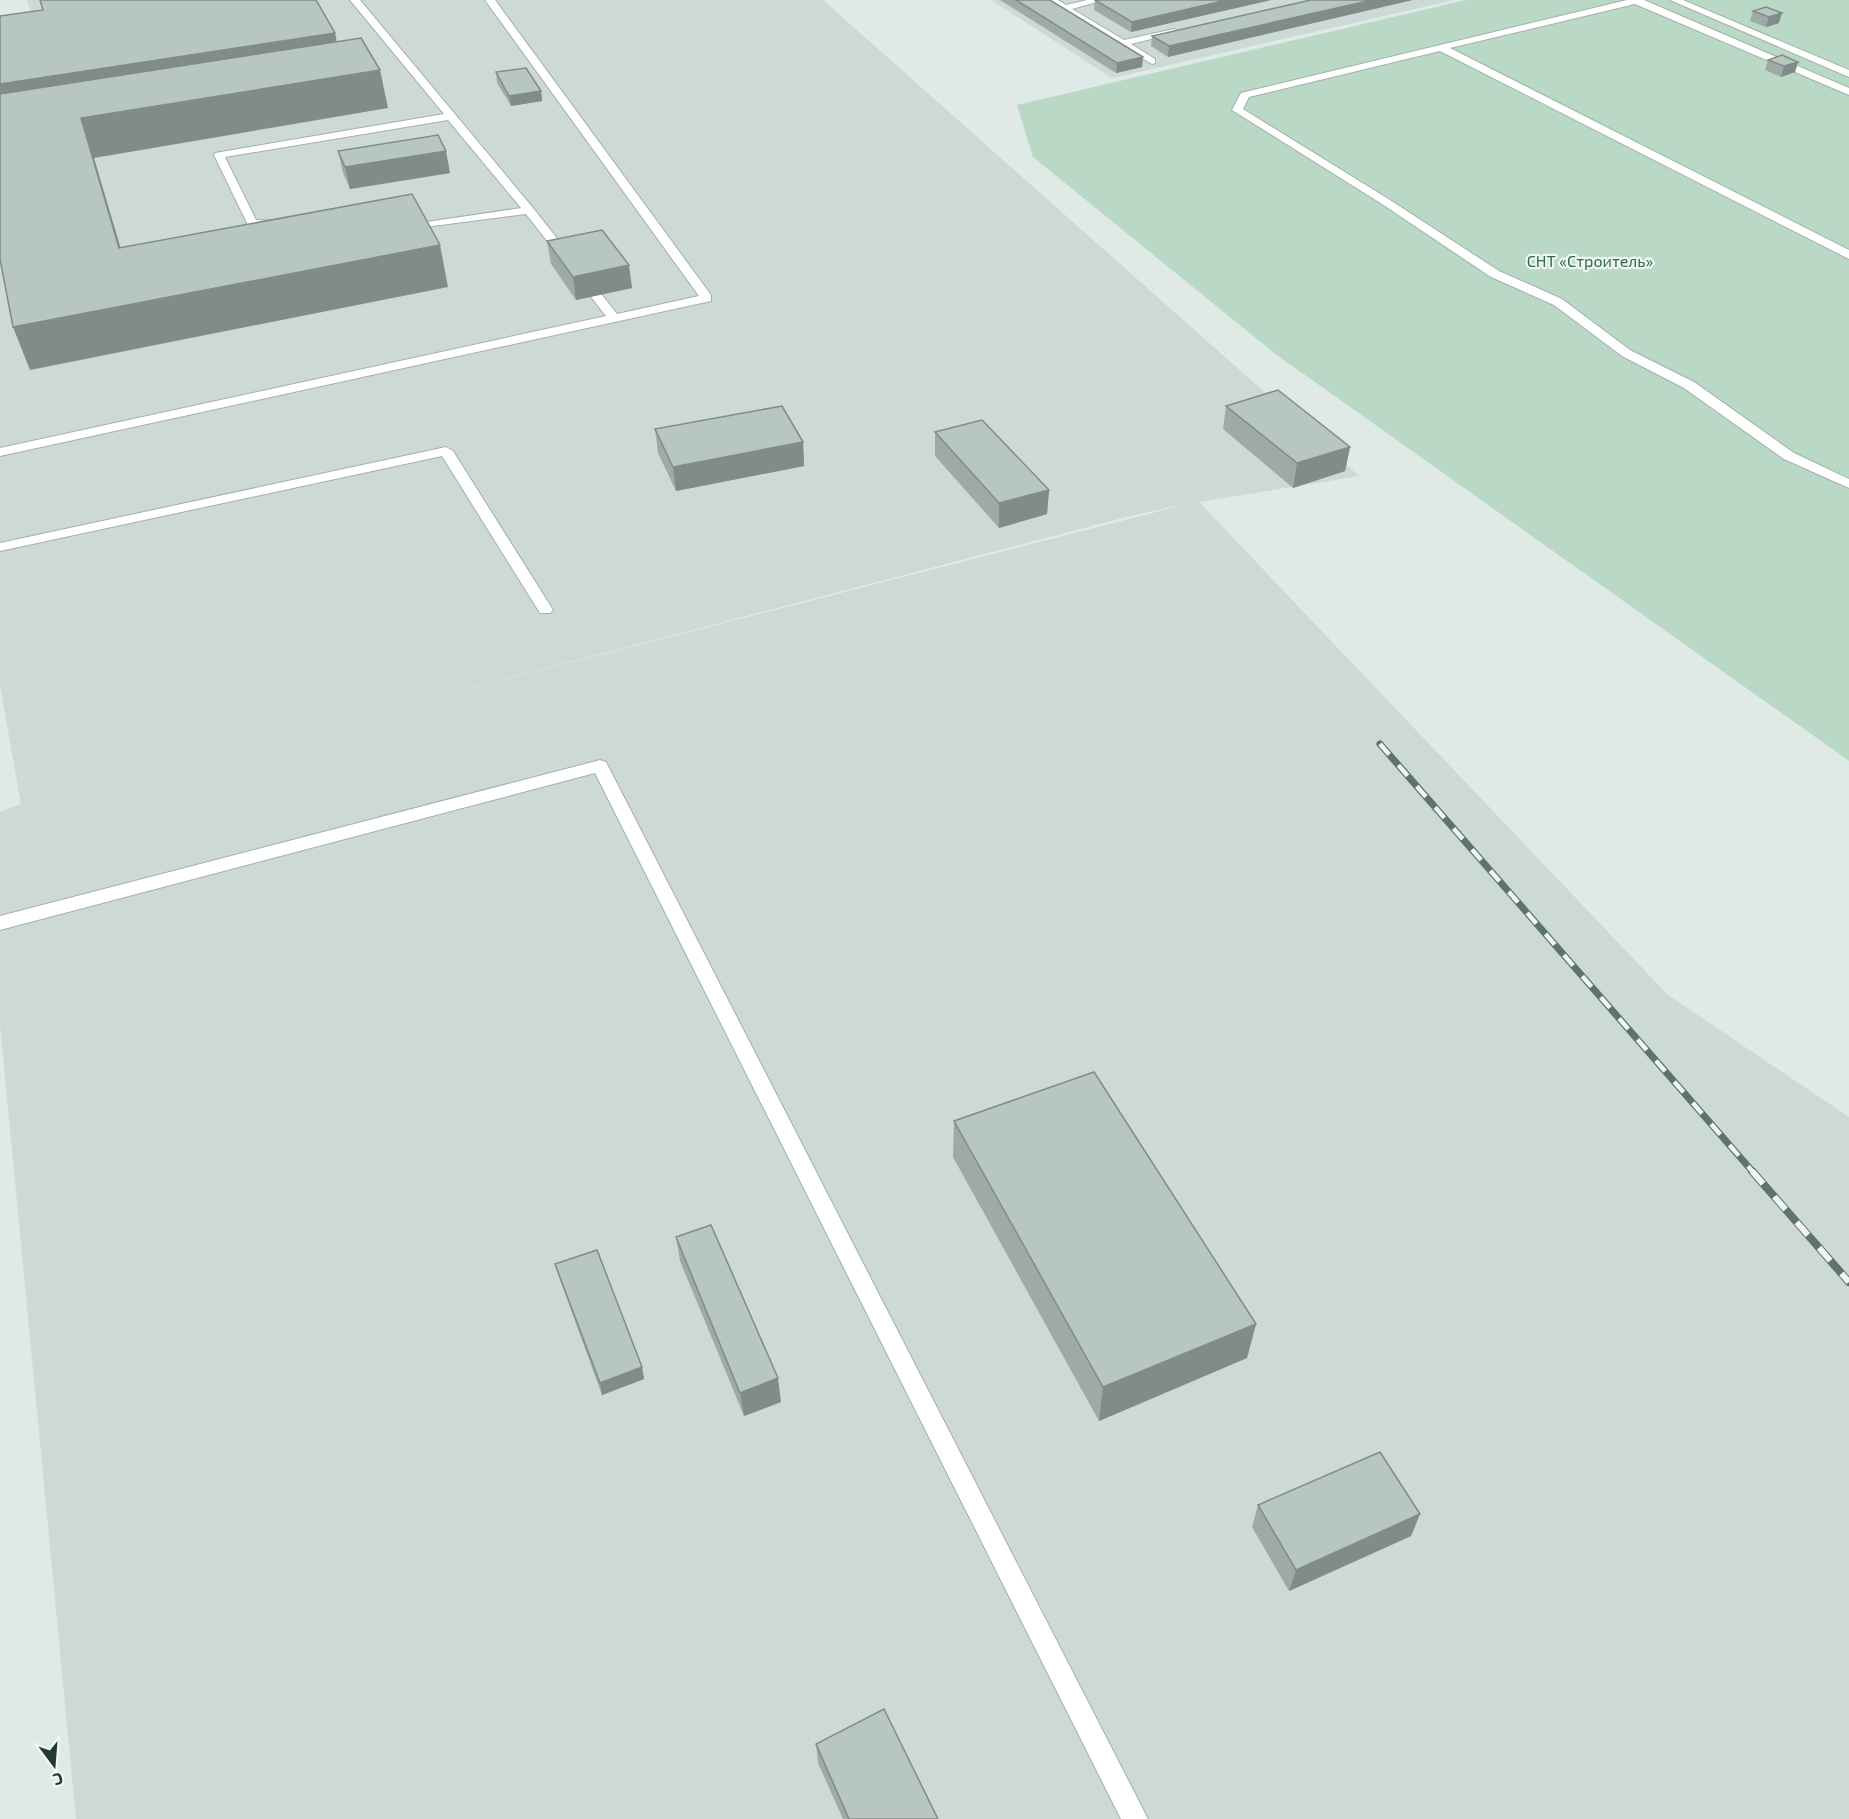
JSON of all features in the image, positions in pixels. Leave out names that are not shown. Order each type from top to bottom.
[{"type":"lane","points":[[355,0],[529,210],[614,318]]},
{"type":"lane","points":[[0,452],[707,298],[490,0]]},
{"type":"lane","points":[[1052,0],[1152,61]]},
{"type":"lane","points":[[1064,8],[1099,0]]},
{"type":"lane","points":[[1849,92],[1638,0],[1245,95],[1237,110],[1386,202],[1495,274],[1558,302],[1626,353],[1689,385],[1789,456],[1849,484]]},
{"type":"lane","points":[[1674,0],[1849,74]]},
{"type":"lane","points":[[1123,43],[1190,28]]},
{"type":"lane","points":[[1442,48],[1849,255]]},
{"type":"lane","points":[[286,224],[252,223],[219,155],[451,116]]},
{"type":"lane","points":[[390,228],[402,229],[529,210]]},
{"type":"lane","points":[[0,547],[446,451],[545,610]]},
{"type":"lane","points":[[0,923],[600,766],[1135,1819]]},
{"type":"shaded area","points":[[27,0],[823,0],[1359,476],[1199,502],[1668,995],[1849,1117],[1849,1819],[76,1819],[0,1025],[0,812],[21,804],[0,685],[0,30],[33,19]],"holes":[[[1176,507],[378,712],[1130,516]]]},
{"type":"shaded area","points":[[991,0],[1454,0],[1112,78]]},
{"type":"green space","name":"СНТ «Строитель»","points":[[1466,0],[1849,0],[1849,761],[1274,353],[1033,157],[1017,105]]},
{"type":"building","points":[[40,0],[316,0],[335,33],[0,84],[0,16],[43,10]]},
{"type":"building","points":[[1016,0],[1050,0],[1143,57],[1117,63]]},
{"type":"building","points":[[1095,0],[1227,0],[1132,22]]},
{"type":"building","points":[[1311,0],[1372,0],[1169,46],[1152,36]]},
{"type":"building","points":[[1766,7],[1782,13],[1769,17],[1753,11]]},
{"type":"building","points":[[361,38],[380,70],[81,118],[119,248],[412,194],[440,245],[13,327],[0,259],[0,94]]},
{"type":"building","points":[[1782,55],[1798,62],[1784,66],[1768,60]]},
{"type":"building","points":[[526,68],[541,91],[509,96],[496,72]]},
{"type":"building","points":[[438,135],[446,151],[345,167],[338,151]]},
{"type":"building","points":[[602,230],[629,265],[573,277],[547,241]]},
{"type":"building","points":[[1278,390],[1350,447],[1297,463],[1226,406]]},
{"type":"building","points":[[782,406],[803,442],[673,467],[655,429]]},
{"type":"building","points":[[982,420],[1049,490],[999,503],[935,432]]},
{"type":"building","points":[[1094,1072],[1256,1324],[1103,1387],[954,1121]]},
{"type":"building","points":[[711,1225],[778,1378],[740,1393],[676,1237]]},
{"type":"building","points":[[597,1250],[642,1367],[600,1383],[555,1264]]},
{"type":"building","points":[[1380,1452],[1420,1514],[1296,1570],[1258,1505]]},
{"type":"building","points":[[884,1709],[938,1819],[849,1819],[816,1744]]},
{"type":"railway","points":[[1380,744],[1753,1172]]},
{"type":"railway","points":[[1752,1171],[1849,1282]]}]
